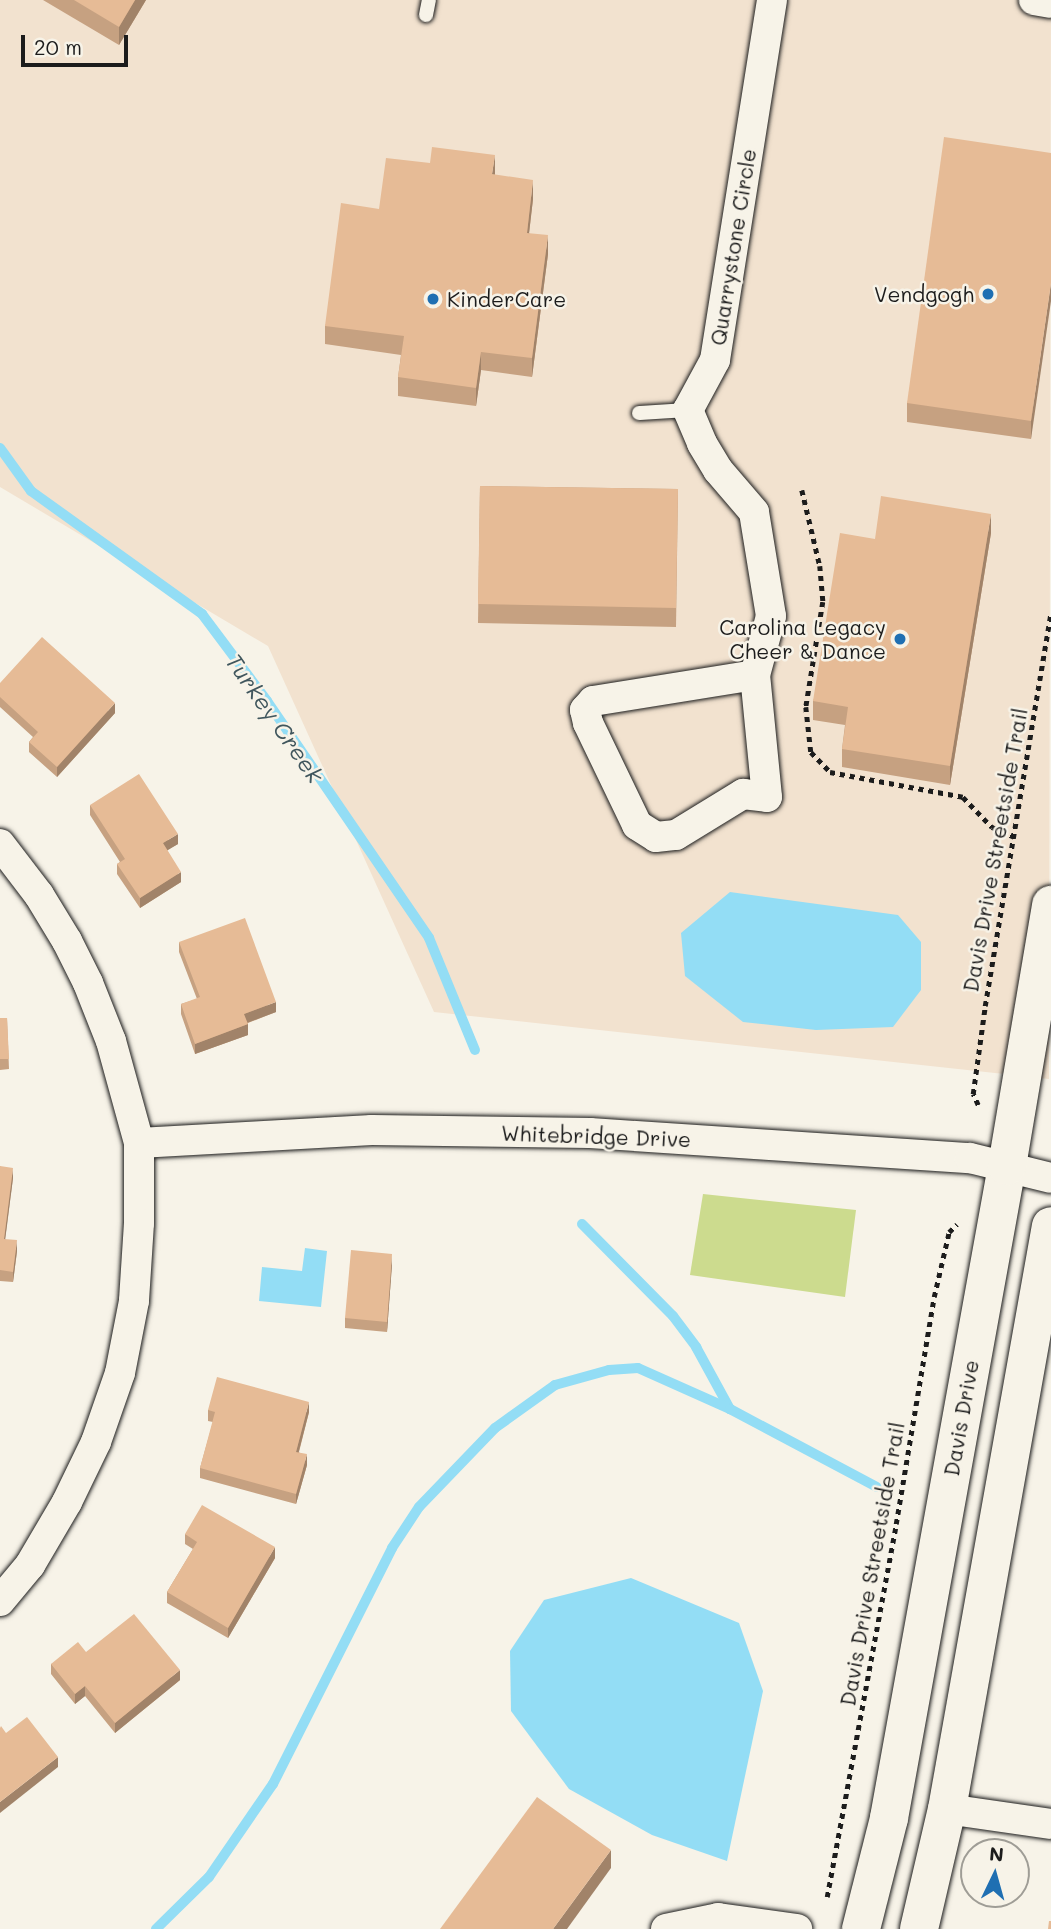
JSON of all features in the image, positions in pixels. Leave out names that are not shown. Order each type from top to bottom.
[{"type":"main road","name":"Davis Drive","points":[[861,1929],[889,1818],[1007,1166],[1051,905]]},
{"type":"main road","points":[[919,1929],[947,1809],[1051,1226]]},
{"type":"street","name":"Quarrystone Circle","points":[[688,410],[715,360],[772,0]]},
{"type":"street","points":[[1034,0],[1051,3]]},
{"type":"street","points":[[688,410],[702,443],[719,470],[754,512],[771,616],[755,675],[767,797],[743,794],[676,835],[656,837],[637,825],[588,723],[585,710],[593,701],[755,675]]},
{"type":"street","points":[[0,844],[39,895],[88,983],[111,1041],[139,1143],[139,1223],[134,1301],[120,1373],[96,1442],[67,1502],[30,1566],[0,1601]]},
{"type":"street","name":"Whitebridge Drive","points":[[139,1143],[372,1130],[590,1133],[970,1158],[1051,1178]]},
{"type":"street","points":[[947,1809],[1051,1824]]},
{"type":"street","points":[[666,1929],[718,1918],[797,1929]]},
{"type":"lane","points":[[426,15],[429,0]]},
{"type":"lane","points":[[639,413],[688,410]]},
{"type":"path","points":[[802,490],[820,566],[823,602],[806,708],[811,751],[830,772],[963,797],[992,827],[1014,837]]},
{"type":"path","name":"Davis Drive Streetside Trail","points":[[973,1094],[985,1006],[1051,613]]},
{"type":"path","name":"Davis Drive Streetside Trail","points":[[826,1902],[897,1524],[934,1297],[949,1232]]},
{"type":"shaded area","points":[[0,0],[1051,0],[1049,1079],[434,1012],[268,646],[0,487]]},
{"type":"green space","points":[[703,1194],[856,1210],[845,1297],[690,1275]]},
{"type":"water","points":[[730,892],[898,915],[921,942],[921,990],[893,1027],[816,1030],[743,1022],[685,976],[681,933]]},
{"type":"water","points":[[305,1248],[327,1251],[321,1307],[259,1301],[262,1267],[302,1271]]},
{"type":"water","points":[[631,1578],[739,1623],[763,1691],[727,1861],[652,1835],[569,1789],[511,1711],[510,1651],[544,1600]]},
{"type":"building","points":[[74,0],[135,0],[119,27]]},
{"type":"building","points":[[944,137],[1051,153],[1051,283],[1031,421],[907,403]]},
{"type":"building","name":"KinderCare","points":[[432,147],[495,155],[492,174],[533,180],[527,233],[548,235],[532,358],[481,352],[476,388],[398,377],[404,336],[325,326],[341,203],[379,209],[386,158],[430,163]]},
{"type":"building","points":[[480,486],[678,489],[676,608],[478,604]]},
{"type":"building","name":"Carolina Legacy Cheer & Dance","points":[[881,496],[991,514],[950,766],[842,749],[848,707],[813,701],[840,533],[875,539]]},
{"type":"building","points":[[42,637],[115,703],[57,767],[29,742],[38,732],[0,697],[0,683]]},
{"type":"building","points":[[139,774],[178,834],[163,843],[181,872],[140,898],[117,864],[125,859],[90,805]]},
{"type":"building","points":[[245,918],[276,1002],[244,1014],[248,1024],[195,1044],[181,1004],[200,997],[179,942]]},
{"type":"building","points":[[0,1018],[7,1018],[9,1059],[0,1059]]},
{"type":"building","points":[[0,1166],[13,1168],[4,1239],[17,1240],[13,1272],[0,1270]]},
{"type":"building","points":[[351,1250],[392,1254],[387,1322],[345,1318]]},
{"type":"building","points":[[217,1377],[309,1402],[296,1452],[307,1454],[296,1494],[200,1468],[215,1412],[208,1410]]},
{"type":"building","points":[[202,1505],[275,1547],[228,1628],[167,1592],[197,1542],[185,1534]]},
{"type":"building","points":[[134,1614],[180,1670],[115,1723],[85,1686],[75,1694],[51,1664],[78,1642],[86,1652]]},
{"type":"building","points":[[27,1717],[58,1757],[0,1802],[0,1728],[1,1726],[6,1733]]},
{"type":"building","points":[[537,1797],[611,1850],[553,1929],[440,1929]]},
{"type":"waterway","name":"Turkey Creek","points":[[0,448],[31,491],[202,614],[267,701],[429,938],[475,1050]]},
{"type":"waterway","name":"Turkey Creek","points":[[582,1224],[673,1316],[696,1347],[730,1409]]},
{"type":"waterway","points":[[156,1929],[209,1877],[273,1784],[392,1548],[419,1507],[495,1428],[555,1385],[609,1370],[638,1368],[730,1409],[877,1487]]},
{"type":"place","name":"Vendgogh","points":[[988,294]]},
{"type":"place","name":"KinderCare","points":[[433,299]]},
{"type":"place","name":"Carolina Legacy Cheer & Dance","points":[[900,639]]}]
